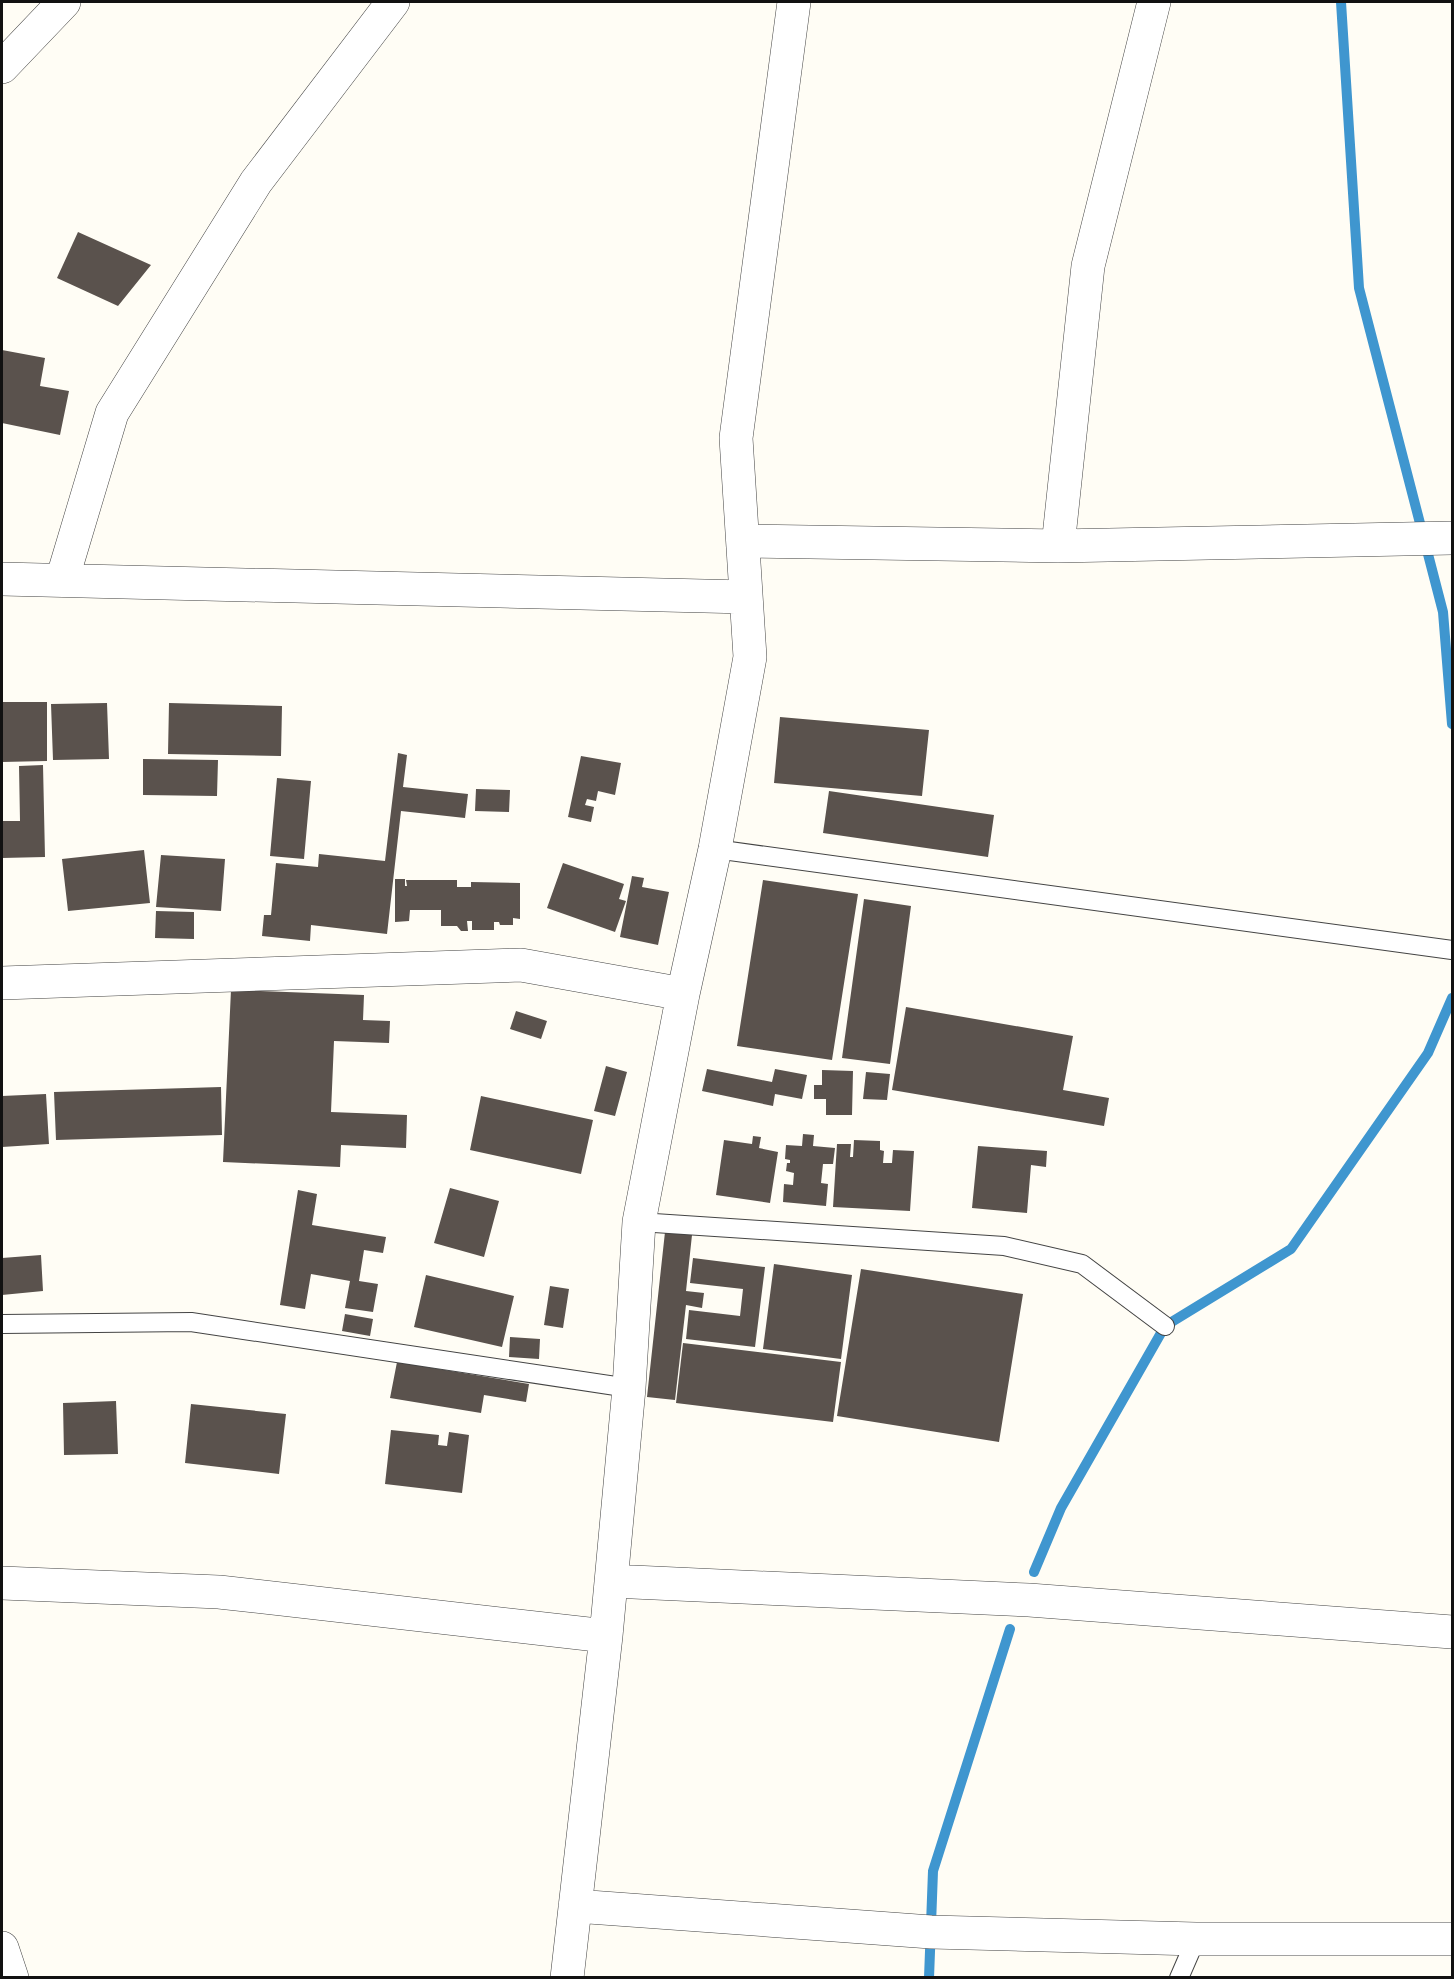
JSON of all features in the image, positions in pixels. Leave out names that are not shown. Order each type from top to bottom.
[{"type":"street","points":[[2,67],[64,2]]},
{"type":"street","points":[[62,580],[112,413],[256,182],[393,2]]},
{"type":"street","points":[[567,1977],[606,1636],[629,1388],[639,1222],[683,994],[715,849],[750,657],[736,438],[794,2]]},
{"type":"street","points":[[1058,546],[1088,266],[1154,2]]},
{"type":"street","points":[[743,542],[1058,546],[1452,538]]},
{"type":"street","points":[[2,579],[746,597]]},
{"type":"street","points":[[2,983],[521,964],[683,994]]},
{"type":"street","points":[[611,1581],[1029,1600],[1452,1632]]},
{"type":"street","points":[[2,1583],[219,1592],[606,1636]]},
{"type":"street","points":[[575,1906],[931,1932],[1196,1939],[1452,1939]]},
{"type":"street","points":[[2,1948],[12,1977]]},
{"type":"lane","points":[[715,849],[1452,950]]},
{"type":"lane","points":[[639,1222],[1004,1246],[1082,1264],[1165,1326]]},
{"type":"lane","points":[[2,1324],[191,1322],[629,1388]]},
{"type":"lane","points":[[1179,1977],[1196,1939]]},
{"type":"building","points":[[78,232],[151,265],[118,306],[57,278]]},
{"type":"building","points":[[2,350],[45,358],[40,386],[69,391],[60,435],[2,423]]},
{"type":"building","points":[[2,702],[47,702],[47,761],[2,762]]},
{"type":"building","points":[[107,703],[109,759],[53,760],[51,704]]},
{"type":"building","points":[[169,703],[282,706],[281,756],[168,754]]},
{"type":"building","points":[[780,717],[929,730],[922,796],[774,783]]},
{"type":"building","points":[[398,753],[407,755],[403,787],[468,794],[465,818],[401,811],[387,934],[311,925],[310,941],[262,936],[264,915],[271,915],[276,863],[318,867],[319,854],[385,861]]},
{"type":"building","points":[[581,756],[621,763],[615,795],[598,791],[596,801],[587,799],[585,805],[594,807],[591,822],[568,817]]},
{"type":"building","points":[[143,759],[218,760],[217,796],[143,795]]},
{"type":"building","points":[[43,765],[45,857],[2,858],[2,821],[20,821],[19,766]]},
{"type":"building","points":[[277,778],[311,781],[304,859],[270,856]]},
{"type":"building","points":[[476,789],[510,790],[509,812],[475,811]]},
{"type":"building","points":[[829,791],[994,815],[988,857],[823,833]]},
{"type":"building","points":[[144,850],[150,903],[68,911],[62,859]]},
{"type":"building","points":[[161,855],[225,859],[221,911],[156,907]]},
{"type":"building","points":[[563,863],[624,884],[619,899],[626,901],[615,932],[547,908]]},
{"type":"building","points":[[632,876],[644,878],[642,887],[669,892],[658,945],[620,937]]},
{"type":"building","points":[[395,879],[405,879],[405,886],[407,886],[406,880],[457,880],[457,887],[471,887],[471,882],[520,883],[520,919],[513,918],[513,925],[500,925],[499,922],[494,922],[494,930],[472,930],[472,921],[467,921],[468,931],[461,931],[457,926],[441,926],[441,910],[410,910],[409,921],[395,922]]},
{"type":"building","points":[[763,880],[858,894],[832,1060],[737,1046]]},
{"type":"building","points":[[864,899],[911,906],[890,1064],[842,1058]]},
{"type":"building","points":[[156,911],[194,912],[194,939],[155,938]]},
{"type":"building","points":[[231,990],[364,995],[363,1020],[390,1021],[389,1043],[334,1041],[331,1112],[407,1115],[406,1148],[341,1145],[340,1167],[223,1162]]},
{"type":"building","points":[[906,1007],[1073,1036],[1063,1090],[1109,1098],[1104,1126],[892,1090]]},
{"type":"building","points":[[516,1011],[547,1021],[541,1039],[510,1029]]},
{"type":"building","points":[[606,1066],[627,1072],[615,1116],[594,1111]]},
{"type":"building","points":[[707,1069],[772,1082],[775,1069],[807,1075],[802,1099],[775,1094],[773,1106],[702,1091]]},
{"type":"building","points":[[822,1070],[853,1071],[852,1115],[826,1115],[826,1099],[814,1099],[814,1085],[822,1085]]},
{"type":"building","points":[[866,1072],[890,1074],[887,1100],[863,1099]]},
{"type":"building","points":[[221,1087],[222,1135],[56,1140],[54,1092]]},
{"type":"building","points":[[46,1094],[49,1144],[2,1147],[2,1096]]},
{"type":"building","points":[[481,1096],[593,1120],[581,1174],[470,1150]]},
{"type":"building","points":[[803,1134],[814,1135],[813,1146],[835,1148],[833,1164],[823,1164],[821,1183],[828,1184],[826,1206],[783,1202],[784,1184],[793,1185],[794,1173],[786,1171],[790,1160],[785,1159],[786,1145],[802,1146]]},
{"type":"building","points":[[753,1136],[761,1137],[759,1148],[778,1152],[770,1203],[716,1195],[724,1140],[752,1144]]},
{"type":"building","points":[[854,1140],[880,1141],[880,1150],[884,1151],[883,1163],[892,1163],[893,1150],[914,1151],[910,1211],[833,1207],[837,1144],[851,1144],[850,1157],[853,1157]]},
{"type":"building","points":[[978,1146],[1047,1151],[1046,1167],[1031,1165],[1027,1213],[972,1208]]},
{"type":"building","points":[[450,1188],[499,1201],[484,1257],[434,1243]]},
{"type":"building","points":[[298,1190],[317,1194],[312,1225],[386,1237],[383,1253],[364,1250],[359,1281],[378,1284],[373,1312],[345,1308],[350,1281],[311,1274],[305,1309],[280,1305]]},
{"type":"building","points":[[665,1232],[692,1235],[686,1291],[704,1293],[702,1308],[686,1305],[675,1400],[647,1397]]},
{"type":"building","points":[[41,1255],[43,1291],[2,1295],[2,1258]]},
{"type":"building","points":[[693,1258],[765,1267],[755,1347],[686,1339],[689,1310],[740,1316],[743,1289],[690,1283]]},
{"type":"building","points":[[774,1264],[852,1275],[841,1359],[763,1349]]},
{"type":"building","points":[[861,1269],[1023,1294],[999,1442],[837,1416]]},
{"type":"building","points":[[426,1275],[514,1296],[502,1347],[414,1327]]},
{"type":"building","points":[[550,1286],[569,1289],[563,1328],[544,1325]]},
{"type":"building","points":[[345,1314],[373,1319],[370,1336],[342,1331]]},
{"type":"building","points":[[510,1337],[540,1339],[539,1359],[509,1357]]},
{"type":"building","points":[[683,1343],[841,1362],[833,1422],[676,1403]]},
{"type":"building","points":[[397,1362],[529,1384],[526,1402],[484,1395],[481,1413],[390,1398]]},
{"type":"building","points":[[116,1401],[118,1454],[64,1455],[63,1403]]},
{"type":"building","points":[[191,1404],[286,1414],[279,1474],[185,1463]]},
{"type":"building","points":[[391,1430],[439,1435],[438,1445],[447,1446],[449,1432],[469,1435],[462,1493],[385,1484]]},
{"type":"waterway","points":[[1341,2],[1359,288],[1443,612],[1452,724]]},
{"type":"waterway","points":[[1034,1572],[1061,1508],[1165,1326],[1291,1249],[1428,1053],[1452,998]]},
{"type":"waterway","points":[[929,1978],[933,1871],[1010,1629]]}]
